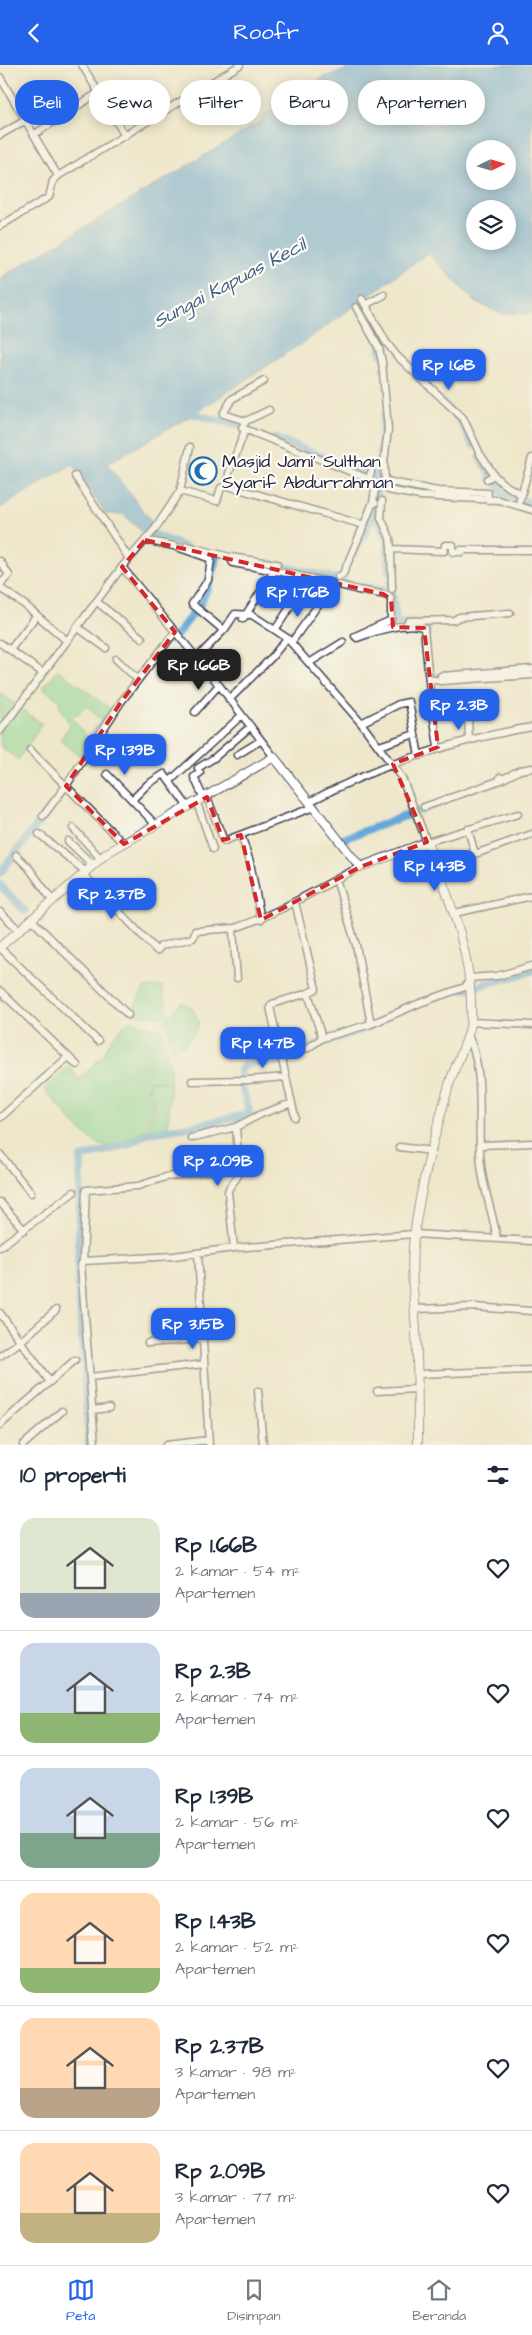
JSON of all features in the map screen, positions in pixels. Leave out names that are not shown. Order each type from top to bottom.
[{"type":"street","points":[[82,65],[91,80]]},
{"type":"street","points":[[0,226],[49,197],[53,181],[58,176],[240,65]]},
{"type":"street","points":[[0,77],[15,102]]},
{"type":"street","points":[[35,134],[89,99]]},
{"type":"street","points":[[0,135],[17,125]]},
{"type":"street","points":[[29,125],[58,176]]},
{"type":"street","points":[[119,125],[125,135]]},
{"type":"street","points":[[368,310],[367,304],[384,295]]},
{"type":"street","points":[[362,299],[386,342],[463,418],[480,455],[494,475],[502,483],[522,495]]},
{"type":"street","points":[[356,307],[379,348],[382,362],[388,438],[384,463],[384,481],[389,487],[437,494],[487,496],[532,510]]},
{"type":"street","points":[[264,381],[232,399],[223,414],[244,426],[370,475],[375,489],[373,503],[343,574],[338,577]]},
{"type":"street","points":[[228,485],[244,426],[269,410]]},
{"type":"street","points":[[0,731],[97,602],[128,557],[154,529],[180,491],[190,447]]},
{"type":"street","points":[[518,506],[532,458]]},
{"type":"street","points":[[487,479],[494,475]]},
{"type":"street","points":[[74,476],[128,557]]},
{"type":"street","points":[[180,491],[217,501],[221,488],[228,485],[364,525]]},
{"type":"street","points":[[373,503],[382,502],[381,518],[390,538],[392,589]]},
{"type":"street","points":[[146,539],[186,550],[212,561],[208,580],[193,601],[193,605],[222,629],[221,633]]},
{"type":"street","points":[[391,549],[444,551],[445,545],[453,545],[453,552],[461,552],[460,550],[532,550]]},
{"type":"street","points":[[186,550],[187,546],[230,557],[277,564],[244,617]]},
{"type":"street","points":[[0,561],[9,575],[0,587],[67,641]]},
{"type":"street","points":[[122,567],[219,685],[260,741],[360,867]]},
{"type":"street","points":[[274,571],[388,596],[391,599],[391,621],[356,637],[406,625],[454,620],[459,617],[510,613]]},
{"type":"street","points":[[229,700],[289,641],[328,591]]},
{"type":"street","points":[[275,631],[300,592]]},
{"type":"street","points":[[97,602],[142,638]]},
{"type":"street","points":[[197,658],[221,633],[235,614],[244,617],[252,615],[289,641],[310,663],[361,723],[402,778],[455,913],[465,947],[471,1022],[468,1035],[449,1084],[421,1191],[414,1234],[412,1258],[418,1374],[418,1445]]},
{"type":"street","points":[[10,651],[36,616]]},
{"type":"street","points":[[406,625],[424,628],[428,679],[438,747]]},
{"type":"street","points":[[77,627],[106,648]]},
{"type":"street","points":[[43,816],[66,786],[137,679],[175,633]]},
{"type":"street","points":[[310,663],[343,642]]},
{"type":"street","points":[[1,647],[43,673]]},
{"type":"street","points":[[116,659],[137,679]]},
{"type":"street","points":[[442,681],[441,676],[532,669]]},
{"type":"street","points":[[428,679],[442,681],[532,675]]},
{"type":"street","points":[[195,712],[219,685]]},
{"type":"street","points":[[361,723],[400,704],[410,702],[419,756]]},
{"type":"street","points":[[170,781],[241,716]]},
{"type":"street","points":[[468,717],[469,740]]},
{"type":"street","points":[[250,727],[221,753],[198,768],[200,773],[194,776],[223,840],[241,835],[311,804],[348,781],[419,756],[438,747],[532,727]]},
{"type":"street","points":[[379,746],[415,735]]},
{"type":"street","points":[[237,755],[260,741]]},
{"type":"street","points":[[30,750],[124,844]]},
{"type":"street","points":[[98,1041],[0,948],[52,900],[101,859],[274,757]]},
{"type":"street","points":[[424,807],[520,770],[532,768]]},
{"type":"street","points":[[107,774],[156,825]]},
{"type":"street","points":[[133,799],[148,784],[163,775],[170,781],[188,807]]},
{"type":"street","points":[[203,799],[213,849]]},
{"type":"street","points":[[39,834],[84,873],[157,951],[161,947],[193,938],[195,931],[236,928],[261,920],[360,867],[427,842],[518,814]]},
{"type":"street","points":[[73,828],[101,859]]},
{"type":"street","points":[[468,829],[475,854],[532,834]]},
{"type":"street","points":[[241,835],[250,862],[261,920]]},
{"type":"street","points":[[68,841],[93,865]]},
{"type":"street","points":[[16,855],[30,869],[52,900]]},
{"type":"street","points":[[336,879],[356,945],[371,1024]]},
{"type":"street","points":[[455,913],[532,896]]},
{"type":"street","points":[[295,902],[316,988],[308,993],[270,1005],[295,1117]]},
{"type":"street","points":[[0,912],[19,930]]},
{"type":"street","points":[[31,919],[128,1015]]},
{"type":"street","points":[[236,928],[233,931],[237,978]]},
{"type":"street","points":[[281,1055],[308,1048],[322,1038],[371,1024],[469,985],[532,966]]},
{"type":"street","points":[[0,991],[77,1065]]},
{"type":"street","points":[[308,993],[322,1038]]},
{"type":"street","points":[[471,1022],[532,1025]]},
{"type":"street","points":[[468,1035],[475,1057],[484,1183],[491,1204],[497,1239]]},
{"type":"street","points":[[0,1118],[68,1057]]},
{"type":"street","points":[[192,1081],[240,1081],[286,1077]]},
{"type":"street","points":[[191,1138],[236,1127],[260,1114],[292,1103]]},
{"type":"street","points":[[234,1248],[228,1189],[237,1180],[240,1167],[236,1127]]},
{"type":"street","points":[[481,1145],[532,1143]]},
{"type":"street","points":[[399,1147],[432,1151]]},
{"type":"street","points":[[0,1154],[31,1193]]},
{"type":"street","points":[[95,1445],[81,1265],[83,1261],[86,1190],[138,1186],[166,1177],[240,1167]]},
{"type":"street","points":[[0,1247],[74,1192]]},
{"type":"street","points":[[0,1202],[24,1230]]},
{"type":"street","points":[[83,1261],[414,1234],[532,1241]]},
{"type":"street","points":[[166,1445],[209,1443],[198,1253]]},
{"type":"street","points":[[415,1309],[474,1307],[532,1311]]},
{"type":"street","points":[[0,1356],[20,1342],[56,1310]]},
{"type":"street","points":[[0,1313],[50,1382]]},
{"type":"street","points":[[148,1343],[203,1339]]},
{"type":"street","points":[[0,1425],[75,1360]]},
{"type":"street","points":[[90,1377],[204,1364]]},
{"type":"street","points":[[418,1374],[532,1370]]},
{"type":"street","points":[[377,1391],[418,1389]]},
{"type":"street","points":[[258,1391],[263,1445]]},
{"type":"street","points":[[92,1410],[108,1408]]},
{"type":"street","points":[[23,1445],[62,1411]]},
{"type":"highlighted area","points":[[145,540],[383,594],[391,599],[393,627],[424,628],[438,747],[393,764],[427,842],[360,867],[261,920],[241,835],[223,840],[207,797],[124,844],[66,786],[121,702],[175,632],[122,567]]},
{"type":"green space","points":[[58,670],[111,709],[101,721],[87,706],[72,718],[87,737],[80,756],[60,740],[70,725],[59,706],[60,701],[43,688]]},
{"type":"green space","points":[[0,693],[42,724],[18,760],[0,746]]},
{"type":"green space","points":[[162,986],[169,1015],[158,1017],[131,1013],[144,988]]},
{"type":"green space","points":[[182,1002],[193,1009],[199,1023],[195,1033],[189,1040],[172,1050],[168,1035],[169,1029],[163,1023]]},
{"type":"green space","points":[[129,1020],[163,1030],[170,1067],[170,1082],[150,1080],[147,1091],[153,1098],[147,1128],[120,1143],[104,1146],[89,1138],[80,1130],[44,1089],[69,1066],[79,1080],[104,1054],[112,1038]]},
{"type":"green space","points":[[151,1081],[171,1084],[168,1127],[149,1130],[155,1097],[149,1090]]},
{"type":"water","name":"Sungai Kapuas Kecil","points":[[352,65],[532,65],[532,313],[502,314],[475,302],[428,253],[307,340],[194,414],[107,464],[156,527],[146,536],[123,514],[106,514],[73,464],[0,508],[0,278],[255,125],[261,125],[261,120],[265,114],[271,110],[271,125],[348,125],[348,80],[319,80],[346,70]]},
{"type":"waterway","points":[[360,306],[380,341],[381,354]]},
{"type":"waterway","points":[[426,387],[460,420],[473,445]]},
{"type":"waterway","points":[[194,414],[248,428]]},
{"type":"waterway","points":[[384,415],[379,470],[375,484],[378,505],[375,510],[387,539],[389,572]]},
{"type":"waterway","points":[[275,438],[376,478]]},
{"type":"waterway","points":[[480,458],[504,495],[532,503]]},
{"type":"waterway","points":[[375,484],[440,494]]},
{"type":"waterway","points":[[355,553],[375,510]]},
{"type":"waterway","points":[[150,533],[187,548]]},
{"type":"waterway","points":[[173,640],[200,604],[207,589],[217,556]]},
{"type":"waterway","points":[[270,564],[338,579],[343,576]]},
{"type":"waterway","points":[[338,579],[352,586],[390,591]]},
{"type":"waterway","points":[[390,583],[397,623],[426,623],[427,636]]},
{"type":"waterway","points":[[429,665],[430,674],[435,677],[447,676]]},
{"type":"waterway","points":[[85,756],[92,737],[109,718]]},
{"type":"waterway","points":[[343,839],[435,805]]},
{"type":"waterway","points":[[0,873],[48,811]]},
{"type":"waterway","points":[[0,885],[25,911]]},
{"type":"waterway","points":[[464,990],[532,971]]},
{"type":"waterway","points":[[89,1445],[78,1276],[81,1158],[129,1144],[148,1133],[190,1127],[249,1114],[240,1082],[241,1070],[244,1065],[258,1062],[277,1063],[297,1056],[319,1044],[367,1028]]},
{"type":"place","name":"Masjid Jami' Sulthan Syarif Abdurrahman","points":[[203,471]]}]
